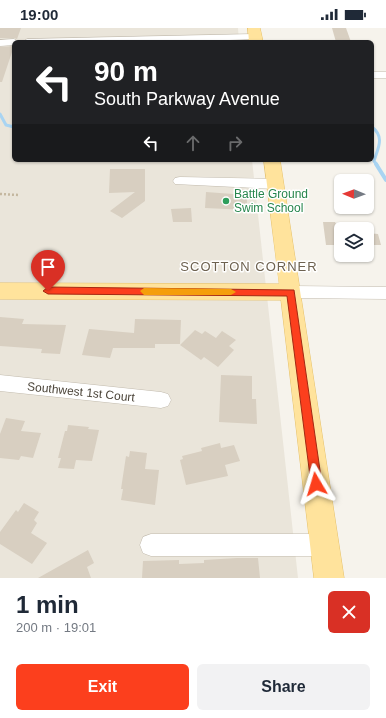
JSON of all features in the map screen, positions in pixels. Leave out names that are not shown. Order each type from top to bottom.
[{"type":"main road","points":[[272,162],[329,578]]},
{"type":"main road","points":[[0,290],[291,292]]},
{"type":"street","points":[[110,28],[108,40],[255,36]]},
{"type":"street","points":[[0,43],[12,42]]},
{"type":"street","points":[[374,75],[386,75]]},
{"type":"street","points":[[180,181],[275,184]]},
{"type":"street","points":[[291,292],[386,293]]},
{"type":"street","name":"Southwest 1st Court","points":[[0,383],[161,400]]},
{"type":"street","points":[[151,545],[324,545]]},
{"type":"path","points":[[0,194],[19,195]]},
{"type":"shaded area","points":[[0,28],[238,28],[239,40],[12,40],[12,162],[252,162],[298,578],[0,578]]},
{"type":"building","points":[[0,28],[21,28],[17,39],[0,38]]},
{"type":"building","points":[[332,28],[346,28],[350,40],[335,40]]},
{"type":"building","points":[[12,46],[12,52],[2,82],[0,82],[0,47]]},
{"type":"building","points":[[110,169],[145,169],[145,201],[122,218],[110,211],[135,192],[109,193]]},
{"type":"building","name":"Battle Ground Swim School","points":[[206,192],[247,195],[247,210],[205,208]]},
{"type":"building","points":[[191,208],[192,222],[173,222],[171,209]]},
{"type":"building","points":[[323,222],[334,222],[334,245],[326,245]]},
{"type":"building","points":[[374,234],[378,234],[381,245],[374,245]]},
{"type":"building","points":[[0,317],[24,319],[22,324],[66,325],[60,354],[41,353],[42,349],[0,346]]},
{"type":"building","points":[[135,319],[181,320],[180,344],[155,344],[155,348],[113,348],[110,358],[82,355],[89,329],[134,333]]},
{"type":"building","points":[[195,330],[202,334],[205,331],[216,338],[222,331],[236,340],[229,346],[234,350],[218,367],[204,357],[201,360],[180,345]]},
{"type":"building","points":[[221,375],[252,376],[252,399],[256,399],[257,424],[219,422]]},
{"type":"building","points":[[6,418],[25,421],[21,431],[41,433],[33,458],[21,456],[19,460],[0,458],[0,434]]},
{"type":"building","points":[[68,425],[89,427],[88,429],[99,430],[92,461],[76,460],[74,469],[58,468],[61,458],[58,458]]},
{"type":"building","points":[[220,443],[221,448],[234,445],[240,461],[225,465],[228,476],[186,485],[180,460],[183,459],[182,456],[202,451],[201,448]]},
{"type":"building","points":[[130,451],[147,453],[145,469],[159,470],[155,505],[121,500],[123,489],[121,489],[126,456],[129,457]]},
{"type":"building","points":[[24,503],[39,512],[34,520],[37,523],[31,533],[47,543],[32,564],[0,544],[0,532],[16,510],[18,512]]},
{"type":"building","points":[[88,550],[94,563],[87,567],[91,578],[38,578]]},
{"type":"building","points":[[258,558],[260,578],[142,578],[143,561],[179,560],[179,564],[204,563],[204,560]]},
{"type":"waterway","points":[[0,114],[6,125],[12,126]]},
{"type":"waterway","points":[[374,129],[379,139],[379,147],[374,161]]},
{"type":"waterway","points":[[374,161],[377,165]]},
{"type":"waterway","points":[[376,164],[386,180]]},
{"type":"slow traffic","points":[[144,291],[231,292]]},
{"type":"place","name":"Battle Ground Swim School","points":[[226,201]]},
{"type":"district","name":"SCOTTON CORNER","points":[[249,266]]},
{"type":"route","points":[[48,291],[291,292],[316,484]]}]
